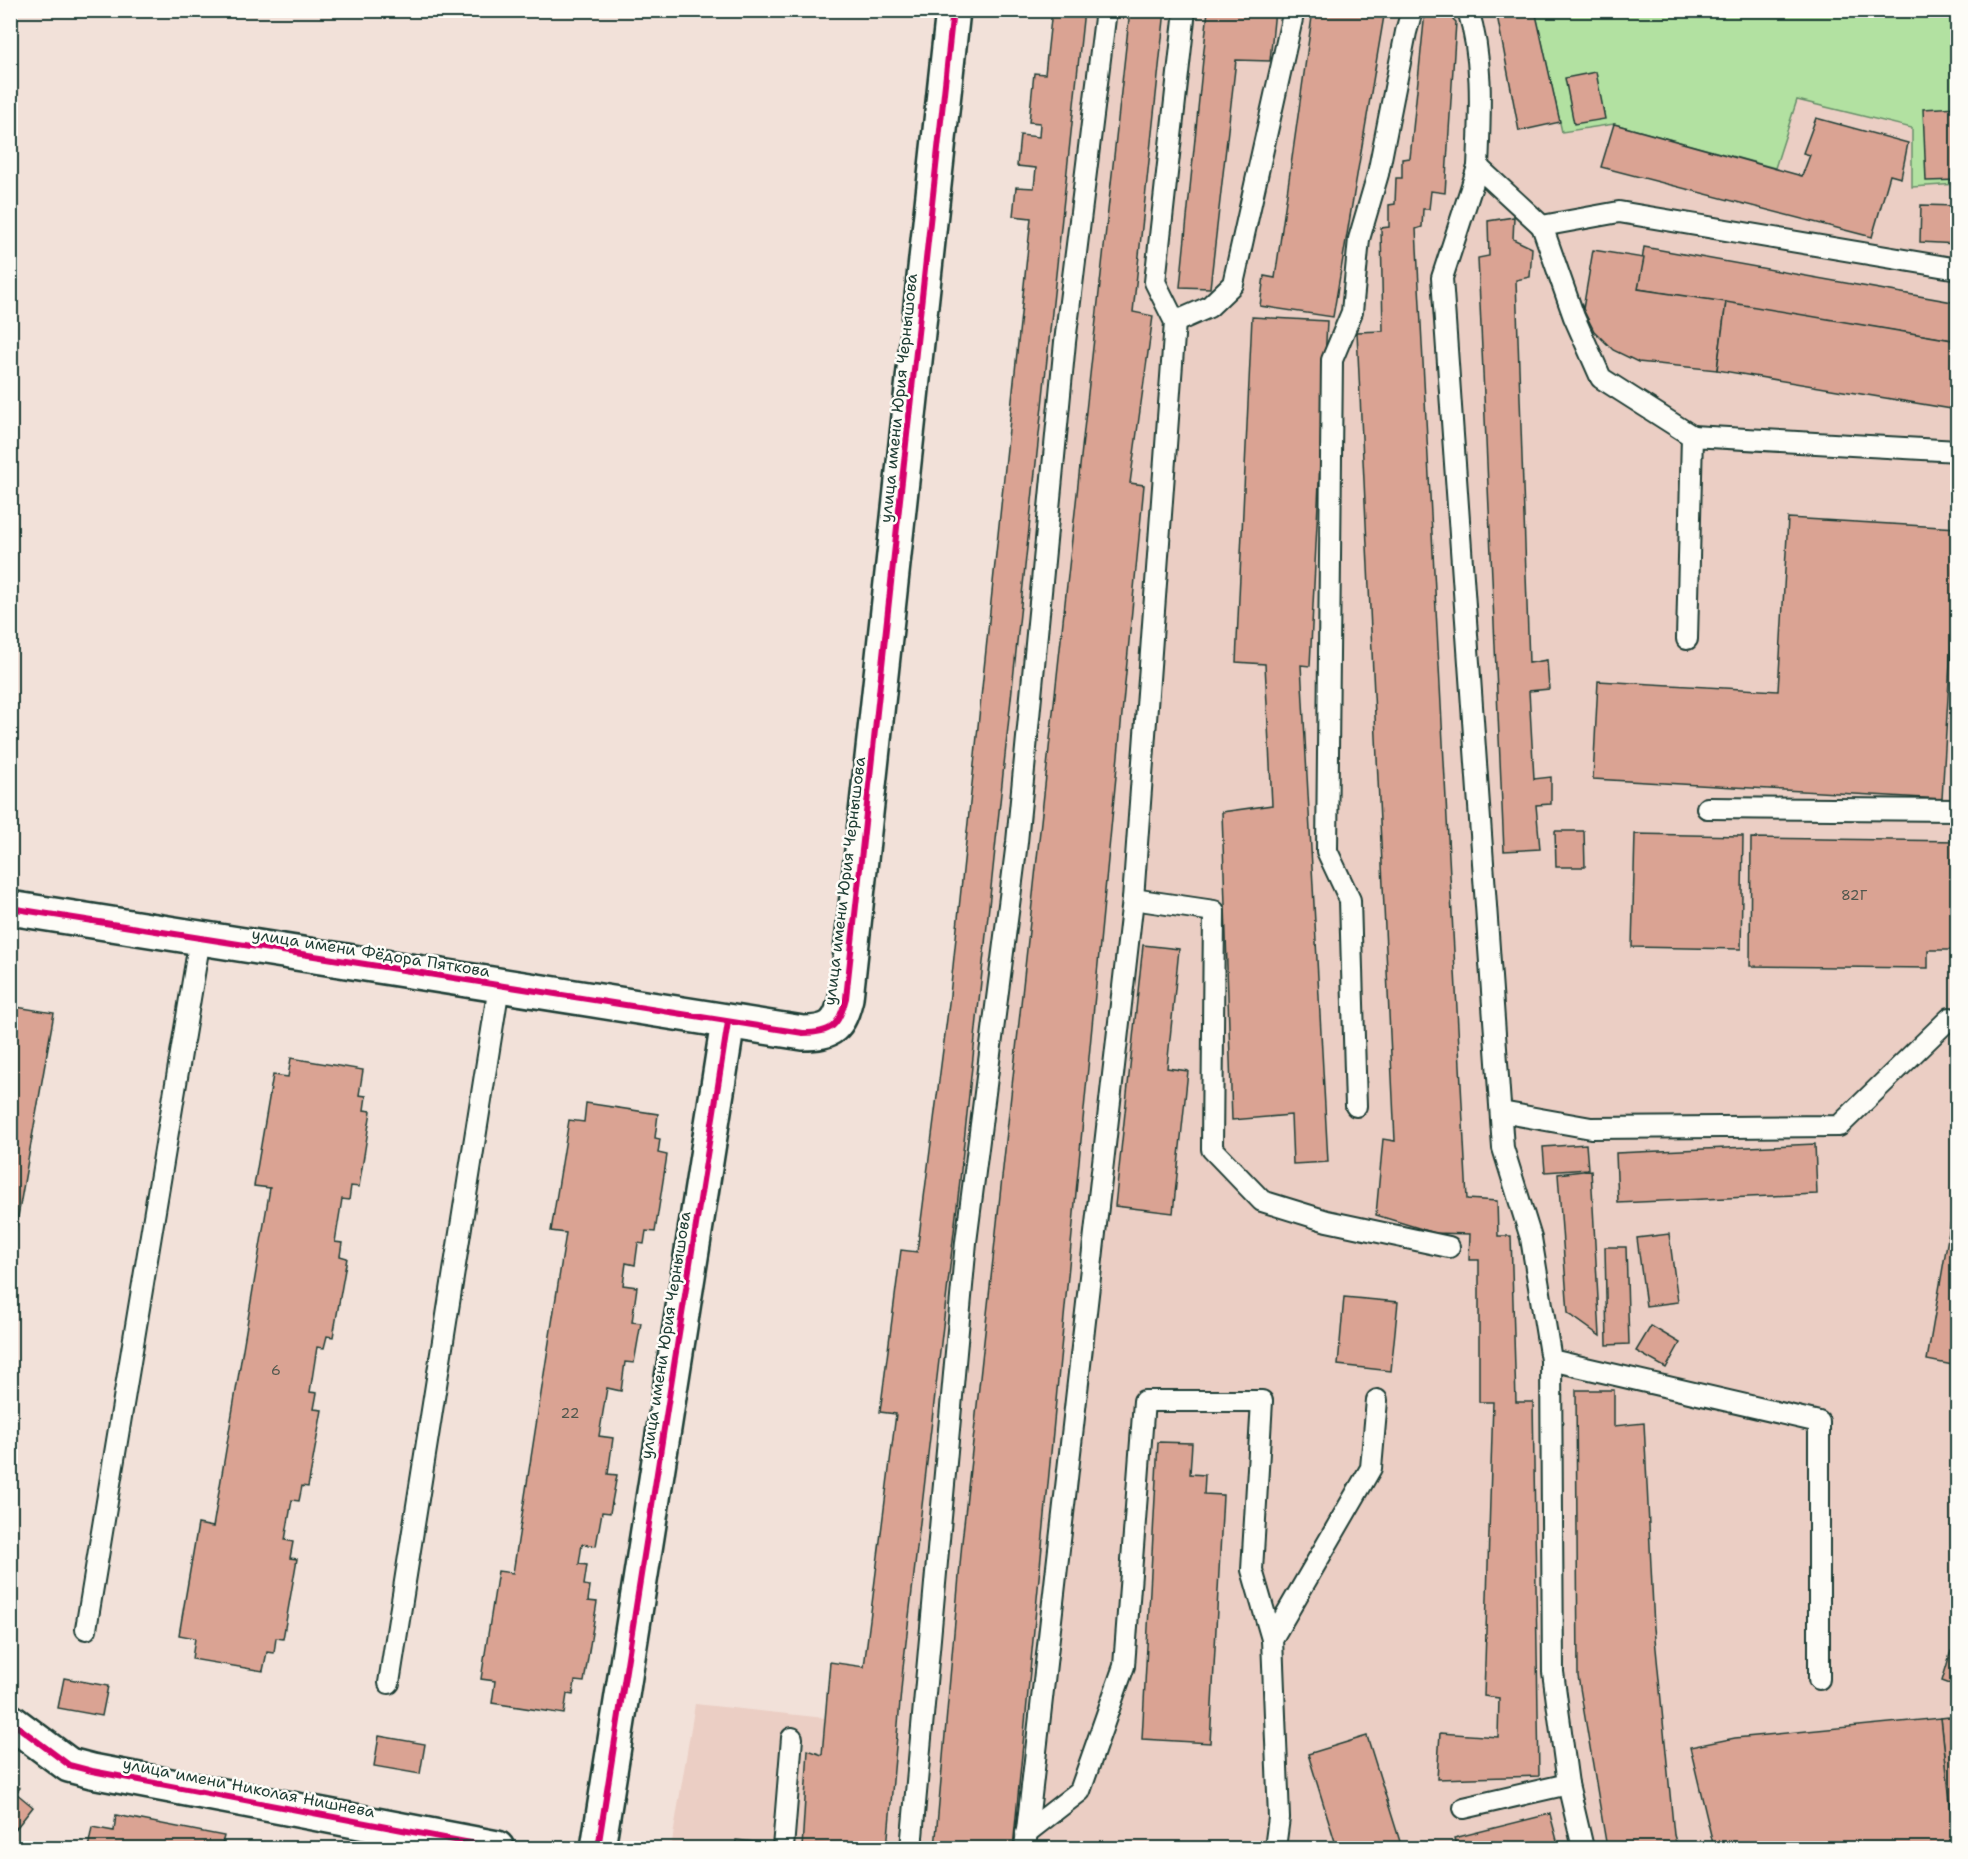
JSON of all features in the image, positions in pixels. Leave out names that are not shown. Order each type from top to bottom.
[{"type":"street","name":"улица имени Юрия Чернышова","points":[[598,1848],[728,1022],[803,1033],[823,1033],[840,1020],[846,998],[954,10]]},
{"type":"street","name":"улица имени Фёдора Пяткова","points":[[10,908],[728,1022]]},
{"type":"street","name":"улица имени Николая Нишнева","points":[[10,1721],[69,1765],[92,1771],[497,1848]]},
{"type":"lane","points":[[911,1848],[966,1242],[1017,842],[1065,342],[1106,10]]},
{"type":"lane","points":[[1025,1841],[1133,899],[1174,322],[1155,282],[1185,10]]},
{"type":"lane","points":[[1174,322],[1209,307],[1233,284],[1294,10]]},
{"type":"lane","points":[[1356,1106],[1350,900],[1327,851],[1332,360],[1352,312],[1359,239],[1378,174],[1406,32],[1413,10]]},
{"type":"lane","points":[[1468,10],[1473,26],[1481,91],[1478,167],[1442,278],[1503,1148],[1531,1238],[1551,1360],[1553,1672],[1568,1784],[1583,1848]]},
{"type":"lane","points":[[1478,167],[1542,226],[1574,317],[1601,378],[1692,436],[1958,450]]},
{"type":"lane","points":[[1542,226],[1619,212],[1958,269]]},
{"type":"lane","points":[[1687,639],[1692,436]]},
{"type":"lane","points":[[1707,808],[1958,810]]},
{"type":"lane","points":[[1133,899],[1214,911],[1212,1149],[1262,1201],[1327,1221],[1449,1247]]},
{"type":"lane","points":[[86,1629],[201,938]]},
{"type":"lane","points":[[389,1683],[499,986]]},
{"type":"lane","points":[[1501,1112],[1591,1128],[1839,1126],[1950,1018]]},
{"type":"lane","points":[[1551,1360],[1819,1422],[1819,1679]]},
{"type":"lane","points":[[1272,1639],[1371,1468],[1377,1400]]},
{"type":"lane","points":[[1025,1841],[1080,1791],[1124,1666],[1144,1401],[1262,1401],[1252,1570],[1272,1639],[1279,1818],[1275,1848]]},
{"type":"lane","points":[[783,1848],[792,1738]]},
{"type":"lane","points":[[1464,1808],[1568,1784]]},
{"type":"shaded area","points":[[1052,11],[1535,11],[1563,132],[1614,124],[1775,168],[1797,100],[1912,128],[1912,187],[1958,184],[1957,1848],[671,1848],[695,1704],[825,1718],[830,1662],[864,1667],[896,1415],[880,1412],[901,1250],[917,1252],[950,995],[1031,218],[1013,216],[1016,187],[1034,188],[1036,168],[1017,166],[1039,137],[1040,123],[1029,122],[1034,73],[1045,74]]},
{"type":"green space","points":[[1535,11],[1957,11],[1957,184],[1912,187],[1912,128],[1797,100],[1775,168],[1614,124],[1562,132]]},
{"type":"building","points":[[1052,10],[1084,10],[959,1189],[903,1668],[887,1848],[802,1848],[808,1750],[822,1755],[830,1662],[864,1667],[896,1414],[880,1412],[901,1250],[917,1252],[950,995],[1031,218],[1013,216],[1016,187],[1034,188],[1036,168],[1017,166],[1020,135],[1039,137],[1040,123],[1029,122],[1034,73],[1045,74]]},
{"type":"building","points":[[1130,10],[1165,10],[1133,312],[1153,316],[1130,483],[1144,485],[1013,1848],[935,1848],[962,1542]]},
{"type":"building","points":[[1208,10],[1275,10],[1270,61],[1236,60],[1210,288],[1180,287]]},
{"type":"building","points":[[1313,10],[1385,10],[1333,317],[1260,306],[1264,276],[1275,278]]},
{"type":"building","points":[[1496,10],[1535,10],[1560,122],[1519,131]]},
{"type":"building","points":[[1425,12],[1447,13],[1456,22],[1445,193],[1431,191],[1429,209],[1423,209],[1422,227],[1416,229],[1467,1199],[1497,1201],[1498,1236],[1511,1236],[1516,1402],[1533,1402],[1539,1776],[1437,1779],[1440,1733],[1498,1737],[1499,1698],[1484,1696],[1493,1402],[1479,1402],[1479,1260],[1469,1260],[1470,1234],[1435,1233],[1376,1215],[1383,1139],[1395,1141],[1357,332],[1383,331],[1381,228],[1389,227],[1389,205],[1395,204],[1396,178],[1402,178],[1402,159],[1410,158]]},
{"type":"building","points":[[1596,72],[1605,119],[1574,124],[1565,78]]},
{"type":"building","points":[[1958,107],[1958,180],[1926,181],[1923,109]]},
{"type":"building","points":[[1816,118],[1908,143],[1901,178],[1890,175],[1872,237],[1601,167],[1614,124],[1802,176],[1810,155],[1803,153]]},
{"type":"building","points":[[1921,205],[1958,206],[1958,244],[1920,242]]},
{"type":"building","points":[[1514,217],[1513,239],[1532,248],[1530,277],[1516,280],[1529,663],[1547,660],[1549,689],[1529,691],[1534,779],[1551,777],[1551,804],[1536,805],[1540,849],[1504,851],[1478,258],[1489,256],[1488,221]]},
{"type":"building","points":[[1644,247],[1958,303],[1958,341],[1638,289]]},
{"type":"building","points":[[1593,250],[1644,258],[1638,289],[1726,302],[1717,370],[1638,362],[1613,350],[1594,331],[1583,309]]},
{"type":"building","points":[[1726,302],[1958,341],[1958,410],[1717,370]]},
{"type":"building","points":[[1252,317],[1327,321],[1310,666],[1301,665],[1328,1162],[1293,1164],[1291,1115],[1232,1120],[1222,812],[1272,805],[1265,664],[1236,662]]},
{"type":"building","points":[[1788,518],[1958,528],[1942,799],[1593,779],[1598,681],[1778,691]]},
{"type":"building","points":[[1555,831],[1584,831],[1585,867],[1556,867]]},
{"type":"building","points":[[1635,834],[1743,836],[1741,949],[1632,947]]},
{"type":"building","points":[[1751,838],[1958,841],[1958,950],[1928,950],[1928,968],[1750,966]]},
{"type":"building","points":[[1143,945],[1179,949],[1167,1068],[1188,1071],[1173,1213],[1115,1206]]},
{"type":"building","points":[[10,1006],[54,1013],[10,1262]]},
{"type":"building","points":[[291,1058],[363,1070],[359,1095],[366,1096],[364,1110],[371,1111],[359,1187],[351,1186],[349,1200],[342,1199],[335,1242],[342,1243],[340,1256],[347,1258],[333,1337],[327,1336],[324,1348],[317,1347],[310,1392],[317,1393],[314,1409],[322,1410],[308,1487],[302,1486],[299,1501],[292,1500],[285,1540],[293,1542],[290,1558],[297,1559],[283,1639],[276,1638],[274,1653],[267,1652],[263,1671],[192,1659],[195,1638],[179,1635],[198,1524],[213,1527],[270,1188],[254,1186],[273,1075],[288,1077]]},
{"type":"building","points":[[586,1103],[658,1114],[655,1138],[660,1139],[658,1153],[667,1155],[655,1232],[646,1231],[644,1244],[638,1243],[635,1265],[626,1263],[623,1285],[637,1287],[632,1322],[641,1323],[634,1363],[625,1362],[621,1391],[607,1388],[599,1436],[613,1438],[608,1474],[617,1475],[610,1513],[602,1512],[596,1546],[582,1544],[579,1564],[587,1565],[584,1585],[590,1586],[588,1601],[597,1602],[584,1682],[575,1681],[573,1695],[567,1694],[564,1714],[492,1703],[495,1681],[481,1679],[498,1571],[513,1573],[566,1233],[551,1231],[569,1120],[584,1122]]},
{"type":"building","points":[[1586,1144],[1588,1169],[1545,1172],[1543,1147]]},
{"type":"building","points":[[1815,1144],[1817,1194],[1618,1203],[1616,1153]]},
{"type":"building","points":[[1591,1170],[1600,1336],[1568,1313],[1558,1174]]},
{"type":"building","points":[[1956,1191],[1958,1191],[1958,1366],[1927,1360]]},
{"type":"building","points":[[1669,1234],[1678,1302],[1646,1306],[1637,1238]]},
{"type":"building","points":[[1605,1247],[1626,1247],[1629,1344],[1607,1345]]},
{"type":"building","points":[[1344,1297],[1398,1302],[1391,1371],[1338,1365]]},
{"type":"building","points":[[1651,1326],[1680,1343],[1666,1368],[1636,1351]]},
{"type":"building","points":[[1576,1390],[1614,1390],[1614,1426],[1644,1423],[1654,1628],[1674,1835],[1678,1848],[1607,1848],[1578,1676]]},
{"type":"building","points":[[1158,1442],[1192,1443],[1190,1474],[1205,1475],[1204,1494],[1223,1495],[1210,1743],[1142,1739]]},
{"type":"building","points":[[1951,1651],[1958,1654],[1958,1687],[1942,1681]]},
{"type":"building","points":[[64,1678],[108,1686],[102,1716],[58,1708]]},
{"type":"building","points":[[1958,1716],[1958,1848],[1955,1848],[1941,1718]]},
{"type":"building","points":[[1941,1718],[1955,1848],[1714,1848],[1690,1747],[1735,1738]]},
{"type":"building","points":[[379,1736],[425,1744],[420,1774],[374,1766]]},
{"type":"building","points":[[1367,1736],[1402,1848],[1337,1848],[1308,1754]]},
{"type":"building","points":[[10,1781],[20,1788],[16,1793],[33,1807],[10,1836]]},
{"type":"building","points":[[1550,1814],[1559,1848],[1457,1848],[1454,1838]]},
{"type":"building","points":[[116,1815],[224,1836],[221,1848],[88,1848],[92,1827],[114,1831]]},
{"type":"building","points":[[736,1840],[773,1844],[773,1848],[735,1848]]},
{"type":"cycle path","points":[[10,908],[803,1033],[813,1033],[833,1026],[846,998],[953,10]]},
{"type":"cycle path","points":[[598,1848],[728,1022]]},
{"type":"cycle path","points":[[10,1721],[69,1765],[92,1771],[497,1848]]}]
